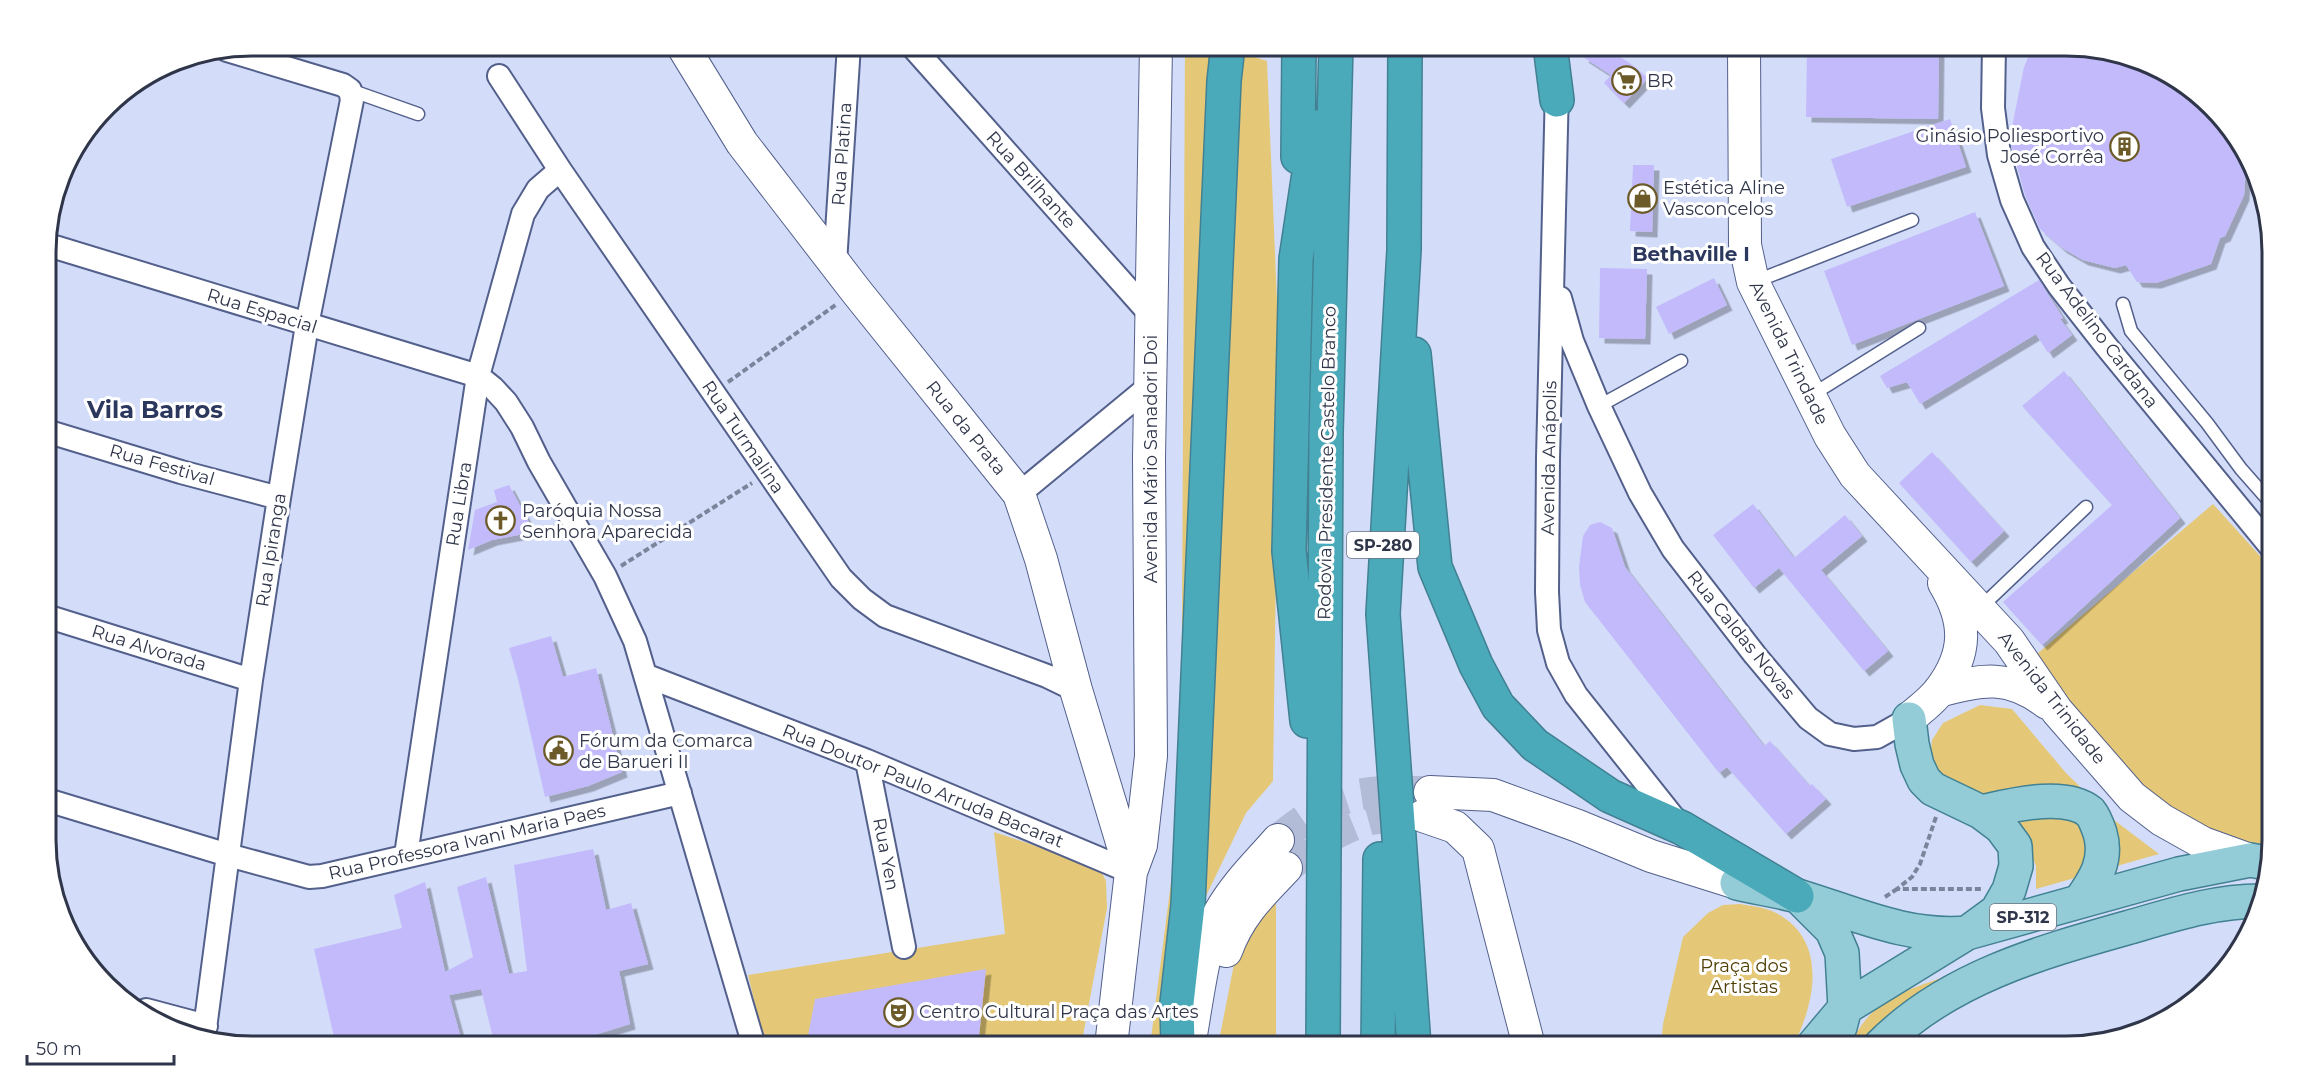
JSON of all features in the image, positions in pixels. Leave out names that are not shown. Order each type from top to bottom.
[{"type":"highway","points":[[1178,1035],[1177,1003],[1188,904],[1227,56]]},
{"type":"highway","name":"Rodovia Presidente Castelo Branco","points":[[1299,56],[1288,551],[1324,881]]},
{"type":"highway","name":"Rodovia Presidente Castelo Branco","points":[[1296,259],[1327,56]]},
{"type":"highway","name":"Rodovia Presidente Castelo Branco","points":[[1323,1035],[1326,433],[1336,56]]},
{"type":"highway","name":"SP-280","points":[[1378,1035],[1383,614],[1383,56]]},
{"type":"highway","points":[[1405,56],[1404,250],[1383,614],[1413,1035]]},
{"type":"highway","points":[[1551,56],[1557,100]]},
{"type":"highway","points":[[1383,99],[1404,250],[1435,567],[1476,665],[1498,706],[1535,745],[1610,796],[1682,828],[1797,896]]},
{"type":"highway","points":[[1309,1035],[1324,991]]},
{"type":"main road","name":"Rua da Prata","points":[[689,56],[742,143],[856,291],[1019,494],[1041,559],[1076,690],[1131,872]]},
{"type":"main road","name":"Avenida Mário Sanadori Doi","points":[[1131,872],[1141,845],[1151,756],[1151,315],[1156,56]]},
{"type":"main road","name":"Avenida Trindade","points":[[1744,56],[1745,245],[1753,282],[1809,397],[1855,475],[1927,553]]},
{"type":"main road","name":"Avenida Trinidade","points":[[1927,553],[2009,641],[2057,711],[2132,797],[2162,820],[2203,843],[2260,860]]},
{"type":"main road","name":"Rua Caldas Novas","points":[[1909,719],[1940,691],[1952,669],[1962,639],[1961,622],[1956,603],[1927,553]]},
{"type":"main road","points":[[1940,691],[1972,682],[1993,680],[2012,683],[2036,694],[2057,711]]},
{"type":"main road","points":[[1909,719],[1911,744],[1924,780],[1933,789],[1981,812],[2001,827],[2016,846],[2016,866],[2009,890],[1997,910],[1967,933]]},
{"type":"main road","points":[[1101,769],[1116,775],[1125,774],[1151,756]]},
{"type":"main road","points":[[1526,1035],[1478,849],[1427,804],[1493,795],[1651,856],[1737,884]]},
{"type":"main road","points":[[1981,812],[2019,804],[2049,801],[2074,804],[2090,813],[2099,828],[2102,862],[2094,880],[2080,901]]},
{"type":"main road","points":[[1191,1035],[1207,949],[1218,914],[1233,891],[1282,854],[1234,929],[1223,960],[1208,1035]]},
{"type":"main road","name":"SP-312","points":[[1737,884],[1797,896],[1912,932],[1942,935],[1967,933],[2179,874],[2260,860]]},
{"type":"main road","points":[[1112,1036],[1131,872]]},
{"type":"main road","points":[[1797,896],[1832,930],[1842,953],[1845,1008],[1836,1035]]},
{"type":"main road","name":"SP-312","points":[[1893,1035],[1931,1004],[1971,980],[2046,951],[2196,908],[2252,901]]},
{"type":"main road","name":"SP-312","points":[[1845,1008],[1967,933]]},
{"type":"main road","points":[[1822,1035],[1845,1008]]},
{"type":"street","points":[[247,56],[343,85],[350,90]]},
{"type":"street","name":"Rua Platina","points":[[835,263],[848,56]]},
{"type":"street","name":"Rua Brilhante","points":[[921,56],[1151,315]]},
{"type":"street","name":"Avenida Anápolis","points":[[1557,56],[1547,481],[1546,592],[1549,630],[1558,663],[1576,695],[1682,828]]},
{"type":"street","name":"Rua Adelino Cardana","points":[[1994,56],[1993,108],[1999,155],[2012,200],[2033,247],[2058,286],[2262,536]]},
{"type":"street","name":"Rua Turmalina","points":[[499,76],[560,170],[841,578],[862,599],[885,616],[1047,676],[1076,690]]},
{"type":"street","name":"Rua Ipiranga","points":[[205,1030],[251,680],[279,498],[307,325],[352,100],[350,90]]},
{"type":"street","name":"Rua Libra","points":[[406,855],[478,376],[523,214],[538,189],[560,170]]},
{"type":"street","name":"Rua Espacial","points":[[56,247],[478,376]]},
{"type":"street","name":"Rua Caldas Novas","points":[[1553,273],[1572,341],[1599,406],[1640,493],[1673,549],[1755,655],[1808,718],[1830,734],[1854,739],[1877,736],[1909,719]]},
{"type":"street","points":[[478,376],[506,402],[522,427],[539,462],[605,576],[636,641],[750,1036]]},
{"type":"street","points":[[1019,494],[1151,385]]},
{"type":"street","name":"Rua Festival","points":[[56,434],[181,472],[279,498]]},
{"type":"street","name":"Rua Alvorada","points":[[56,619],[251,680]]},
{"type":"street","name":"Rua Doutor Paulo Arruda Bacarat","points":[[647,676],[867,761],[1131,872]]},
{"type":"street","name":"Rua Yen","points":[[867,761],[904,947]]},
{"type":"street","name":"Rua Professora Ivani Maria Paes","points":[[56,803],[309,877],[322,876],[680,793]]},
{"type":"lane","points":[[350,90],[418,114]]},
{"type":"lane","points":[[1753,282],[1912,220]]},
{"type":"lane","points":[[2123,304],[2131,331],[2262,493]]},
{"type":"lane","points":[[1809,397],[1919,328]]},
{"type":"lane","points":[[1599,406],[1681,362]]},
{"type":"lane","points":[[1979,609],[2086,507]]},
{"type":"path","points":[[713,393],[856,291]]},
{"type":"path","points":[[605,576],[768,473]]},
{"type":"path","points":[[1943,794],[1920,864],[1912,877],[1897,889],[2009,890]]},
{"type":"green space","points":[[1185,56],[1251,56],[1267,61],[1279,350],[1273,781],[1246,813],[1206,896],[1183,989],[1176,1035],[1151,1036],[1181,804]]},
{"type":"green space","points":[[2213,504],[2262,558],[2262,844],[2208,835],[2169,816],[2031,659]]},
{"type":"green space","points":[[1980,705],[2012,709],[2066,773],[2114,820],[2159,854],[2036,889],[2036,866],[2020,828],[1929,770],[1932,740],[1943,723]]},
{"type":"green space","points":[[994,832],[1099,867],[1106,881],[1107,908],[1083,1036],[763,1036],[748,975],[1005,934]]},
{"type":"green space","points":[[1276,904],[1276,1035],[1220,1035],[1239,938],[1266,905]]},
{"type":"green space","name":"Praça dos Artistas","points":[[1740,904],[1772,911],[1790,922],[1803,937],[1810,954],[1812,972],[1807,1010],[1798,1035],[1662,1035],[1683,937],[1708,913],[1723,905]]},
{"type":"green space","points":[[1949,975],[1915,996],[1874,1035],[1855,1035],[1868,1017],[1879,1007],[1903,992]]},
{"type":"building","name":"BR","points":[[1619,56],[1648,78],[1624,103],[1604,83],[1611,75],[1583,57]]},
{"type":"building","points":[[1807,56],[1939,56],[1938,119],[1806,117]]},
{"type":"building","name":"Ginásio Poliesportivo José Corrêa","points":[[2028,56],[2104,59],[2141,70],[2164,82],[2204,113],[2221,132],[2246,173],[2244,195],[2225,236],[2220,238],[2211,264],[2156,283],[2137,282],[2126,265],[2115,268],[2083,260],[2062,248],[2040,229],[2025,195],[2011,145],[2013,122],[2024,67]]},
{"type":"building","points":[[1950,119],[1966,167],[1847,207],[1831,159]]},
{"type":"building","name":"Estética Aline Vasconcelos","points":[[1633,165],[1654,165],[1652,232],[1630,231]]},
{"type":"building","points":[[1975,212],[2004,286],[1852,345],[1824,271]]},
{"type":"building","points":[[1600,268],[1647,269],[1645,339],[1599,338]]},
{"type":"building","points":[[1714,278],[1727,305],[1669,334],[1656,307]]},
{"type":"building","points":[[2039,280],[2063,318],[2060,319],[2072,335],[2048,353],[2036,334],[1920,404],[1907,382],[1887,388],[1880,376]]},
{"type":"building","points":[[2064,371],[2180,518],[2042,645],[2003,602],[2112,505],[2022,406]]},
{"type":"building","points":[[1932,452],[2004,531],[1971,562],[1899,483]]},
{"type":"building","name":"Paróquia Nossa Senhora Aparecida","points":[[509,485],[534,532],[492,540],[468,550],[475,510],[497,502],[494,490]]},
{"type":"building","points":[[1753,504],[1794,558],[1845,515],[1862,536],[1821,570],[1888,651],[1864,671],[1779,568],[1754,588],[1713,535]]},
{"type":"building","points":[[1600,522],[1612,528],[1625,567],[1764,746],[1770,741],[1810,786],[1812,784],[1826,799],[1786,834],[1727,767],[1719,773],[1585,602],[1580,585],[1579,567],[1583,536],[1590,525]]},
{"type":"building","name":"Fórum da Comarca de Barueri II","points":[[551,636],[563,677],[596,668],[622,772],[588,786],[545,797],[509,648]]},
{"type":"building","points":[[593,849],[606,910],[631,903],[648,964],[619,971],[630,1024],[592,1036],[493,1036],[481,989],[449,995],[460,1036],[334,1036],[314,949],[402,928],[394,895],[425,882],[445,972],[473,957],[457,887],[486,877],[509,974],[527,971],[514,865]]},
{"type":"building","name":"Centro Cultural Praça das Artes","points":[[986,969],[979,1036],[808,1036],[815,999]]},
{"type":"tunnel","points":[[1278,840],[1318,811],[1351,796],[1378,792],[1423,792]]},
{"type":"tunnel","points":[[1286,868],[1326,839],[1348,827],[1377,818],[1423,816]]},
{"type":"place","name":"BR","points":[[1626,81]]},
{"type":"place","name":"Ginásio Poliesportivo José Corrêa","points":[[2125,146]]},
{"type":"place","name":"Estética Aline Vasconcelos","points":[[1642,198]]},
{"type":"place","name":"Paróquia Nossa Senhora Aparecida","points":[[501,521]]},
{"type":"place","name":"Fórum da Comarca de Barueri II","points":[[558,751]]},
{"type":"place","name":"Centro Cultural Praça das Artes","points":[[898,1012]]},
{"type":"district","name":"Bethaville I","points":[[1691,254]]},
{"type":"district","name":"Vila Barros","points":[[155,409]]}]
